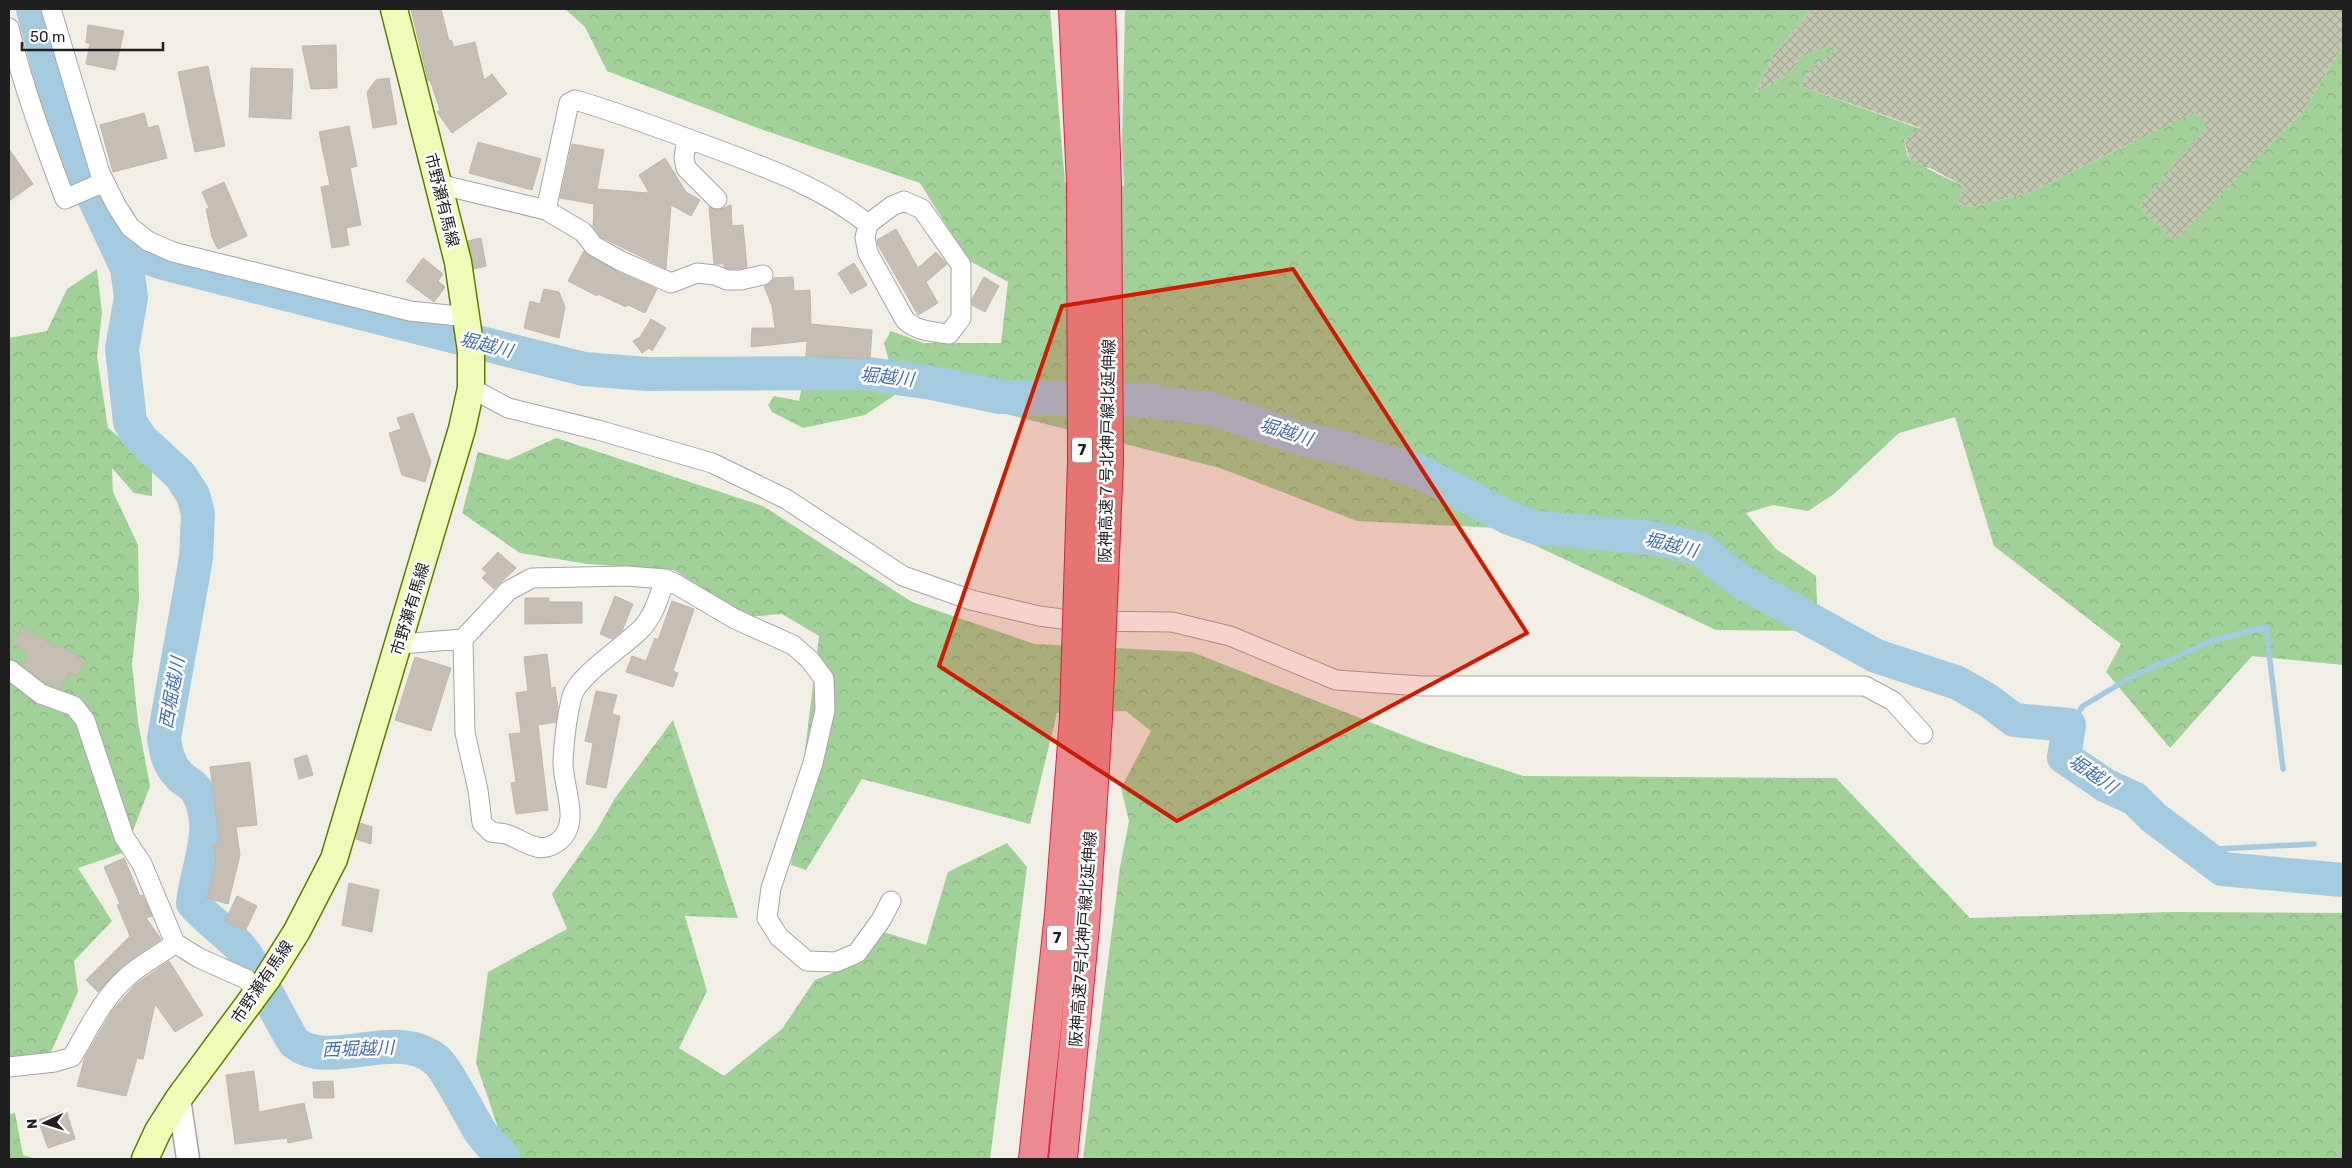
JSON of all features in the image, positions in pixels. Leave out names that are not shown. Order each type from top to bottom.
[{"type":"highway","name":"7","points":[[1073,9],[1094,184]]},
{"type":"highway","name":"7","points":[[1094,184],[1101,9]]},
{"type":"highway","name":"阪神高速７号北神戸線北延伸線","points":[[1086,718],[1082,462],[1094,184]]},
{"type":"highway","name":"阪神高速7号北神戸線北延伸線","points":[[1033,1159],[1060,914],[1086,718]]},
{"type":"highway","name":"阪神高速7号北神戸線北延伸線","points":[[1063,1159],[1085,927],[1086,718]]},
{"type":"main road","name":"市野瀬有馬線","points":[[145,1159],[158,1131],[179,1098],[262,986],[297,930],[334,858],[400,644],[462,429],[471,388],[470,334],[458,262],[394,9]]},
{"type":"street","points":[[50,9],[102,183],[130,227],[148,241],[173,252],[410,311],[470,334]]},
{"type":"street","points":[[9,28],[17,62],[41,136],[65,199],[102,183]]},
{"type":"street","points":[[546,210],[569,103],[575,100],[788,176],[823,193],[868,224]]},
{"type":"street","points":[[687,139],[684,158],[686,168],[717,199]]},
{"type":"street","points":[[438,184],[546,210],[583,232],[594,246],[621,261],[671,283],[697,273],[715,275],[727,280],[741,280],[763,275]]},
{"type":"street","points":[[904,201],[922,209],[945,240],[961,265],[961,318],[949,334],[930,332],[912,327],[905,320],[868,253],[865,238],[868,224],[892,206],[904,201]]},
{"type":"street","points":[[471,388],[508,408],[598,430],[712,463],[786,499],[903,576],[971,600],[1039,616],[1067,620],[1172,622],[1230,636],[1336,680],[1422,686],[1865,686],[1893,701],[1923,734]]},
{"type":"street","points":[[400,644],[463,639],[508,591],[532,578],[627,576],[665,579],[735,619],[793,645],[810,660],[824,679],[825,710],[813,763],[771,888],[768,918],[779,937],[807,961],[836,962],[857,953],[881,920],[891,901]]},
{"type":"street","points":[[463,639],[465,733],[478,790],[482,823],[491,832],[506,834],[524,844],[542,848],[558,841],[569,828],[570,812],[563,762],[572,695],[582,681],[641,629],[654,610],[665,579]]},
{"type":"street","points":[[10,670],[16,677],[41,694],[74,706],[85,720],[124,837],[142,864],[175,944],[199,958],[262,986]]},
{"type":"street","points":[[9,1067],[55,1062],[72,1057],[92,1020],[127,977],[175,944]]},
{"type":"street","points":[[179,1098],[188,1159]]},
{"type":"highlighted area","points":[[1293,269],[1527,633],[1177,821],[939,666],[1062,306]]},
{"type":"shaded area","points":[[1812,9],[2343,9],[2343,45],[2303,112],[2175,242],[2139,207],[2205,127],[2131,143],[2031,192],[1973,207],[1958,204],[1964,186],[1930,168],[1918,166],[1909,158],[1904,139],[1921,128],[1800,86],[1812,67],[1820,62],[1801,57],[1792,70],[1775,83],[1755,92],[1774,54]]},
{"type":"green space","points":[[565,9],[1050,9],[1065,183],[1124,186],[1122,144],[1125,9],[1812,9],[1774,54],[1755,92],[1775,83],[1792,70],[1801,57],[1827,46],[1832,46],[1834,52],[1812,67],[1800,86],[1921,129],[1904,139],[1906,152],[1912,160],[1964,186],[1958,204],[1973,207],[2031,192],[2195,112],[2206,127],[2139,207],[2175,241],[2303,112],[2343,45],[2343,665],[2252,656],[2170,748],[2106,672],[2121,644],[1994,546],[1955,417],[1899,433],[1834,494],[1808,511],[1773,505],[1746,513],[1776,549],[1816,576],[1818,631],[1716,630],[1498,528],[1357,521],[1220,468],[967,404],[901,391],[865,415],[803,428],[772,412],[768,405],[774,396],[799,401],[803,381],[891,369],[884,343],[891,331],[924,343],[1001,343],[1008,282],[968,260],[920,183],[766,131],[607,71],[585,27]]},
{"type":"green space","points":[[97,269],[102,313],[97,356],[108,428],[152,464],[152,496],[134,493],[112,468],[113,492],[138,545],[139,599],[132,664],[138,722],[150,786],[125,852],[78,868],[112,921],[74,961],[78,992],[51,1052],[9,1060],[9,338],[47,331],[67,289]]},
{"type":"green space","points":[[556,438],[763,506],[912,602],[1035,644],[1192,652],[1426,744],[1523,776],[1836,778],[1970,918],[2173,912],[2343,913],[2343,1159],[1083,1159],[1120,867],[1129,821],[1121,788],[1151,731],[1126,711],[1057,713],[1030,824],[862,779],[806,870],[791,865],[819,636],[782,614],[746,617],[674,570],[588,564],[520,553],[462,513],[478,452],[508,460]]},
{"type":"green space","points":[[673,720],[738,918],[685,916],[707,991],[679,1048],[724,1076],[782,1029],[815,980],[865,960],[883,932],[926,945],[948,872],[1007,843],[1027,867],[990,1159],[516,1159],[505,1148],[476,1063],[488,972],[567,929],[552,894],[597,830],[615,798]]},
{"type":"green space","points":[[15,1113],[23,1155],[36,1159],[9,1159],[9,1114]]},
{"type":"building","points":[[411,9],[441,9],[449,41],[451,40],[454,47],[475,42],[484,80],[492,74],[507,94],[452,133],[437,112],[440,110],[430,80],[428,81]]},
{"type":"building","points":[[88,25],[124,31],[115,70],[86,64],[90,43],[86,43]]},
{"type":"building","points":[[336,45],[337,88],[311,89],[302,46]]},
{"type":"building","points":[[208,66],[225,146],[195,152],[178,72]]},
{"type":"building","points":[[251,68],[293,69],[291,119],[249,117]]},
{"type":"building","points":[[389,78],[397,124],[373,128],[367,92],[376,80]]},
{"type":"building","points":[[144,113],[148,128],[158,125],[167,158],[113,172],[100,125]]},
{"type":"building","points":[[349,126],[357,166],[350,168],[361,225],[346,228],[349,245],[332,248],[321,187],[330,185],[319,132]]},
{"type":"building","points":[[478,142],[541,159],[532,190],[469,173]]},
{"type":"building","points":[[572,144],[604,150],[597,189],[649,193],[639,175],[665,158],[686,192],[700,200],[691,216],[671,205],[666,269],[601,237],[593,227],[594,204],[560,198]]},
{"type":"building","points":[[9,149],[33,184],[9,201]]},
{"type":"building","points":[[224,182],[247,236],[218,249],[212,237],[206,209],[209,208],[202,192]]},
{"type":"building","points":[[731,205],[732,226],[743,225],[747,267],[740,269],[729,269],[724,267],[724,264],[714,264],[709,207],[719,210]]},
{"type":"building","points":[[896,229],[918,268],[936,252],[947,264],[926,282],[938,303],[918,315],[878,245],[877,240]]},
{"type":"building","points":[[481,238],[486,266],[474,269],[468,241]]},
{"type":"building","points":[[584,251],[616,271],[657,289],[645,313],[628,305],[626,307],[598,294],[597,296],[568,281]]},
{"type":"building","points":[[423,258],[443,274],[438,281],[445,287],[434,302],[406,281]]},
{"type":"building","points":[[854,263],[867,285],[851,294],[838,273]]},
{"type":"building","points":[[793,277],[794,291],[810,290],[811,324],[872,330],[870,359],[806,356],[807,341],[751,347],[752,328],[775,328],[772,306],[764,286],[770,284],[774,278]]},
{"type":"building","points":[[984,277],[999,286],[985,312],[972,305],[972,299]]},
{"type":"building","points":[[544,289],[559,292],[565,307],[559,338],[524,328],[530,301],[540,304]]},
{"type":"building","points":[[651,319],[666,328],[652,351],[649,348],[642,353],[633,341],[640,337]]},
{"type":"building","points":[[413,413],[431,462],[425,482],[402,475],[389,433],[401,429],[397,418]]},
{"type":"building","points":[[498,552],[516,568],[494,589],[482,578],[487,573],[482,569]]},
{"type":"building","points":[[615,596],[633,604],[622,631],[612,639],[600,634]]},
{"type":"building","points":[[525,598],[549,598],[549,602],[582,602],[582,623],[525,624]]},
{"type":"building","points":[[672,601],[694,609],[673,671],[678,673],[673,687],[626,672],[632,656],[646,661],[655,638],[658,640]]},
{"type":"building","points":[[22,628],[58,648],[59,646],[85,660],[77,676],[69,672],[60,689],[41,680],[32,673],[33,671],[23,665],[28,652],[13,644]]},
{"type":"building","points":[[547,654],[551,688],[555,687],[558,708],[556,722],[538,725],[548,810],[516,814],[511,783],[516,782],[509,734],[521,733],[516,693],[528,691],[524,657]]},
{"type":"building","points":[[415,657],[451,668],[431,731],[395,720]]},
{"type":"building","points":[[596,691],[617,695],[612,714],[620,716],[606,788],[586,784],[593,743],[585,741]]},
{"type":"building","points":[[307,755],[313,775],[299,779],[294,759]]},
{"type":"building","points":[[250,762],[257,825],[236,827],[240,855],[228,904],[207,898],[216,860],[214,845],[220,843],[210,767]]},
{"type":"building","points":[[360,823],[372,827],[371,844],[356,839]]},
{"type":"building","points":[[124,858],[140,896],[143,895],[152,916],[146,918],[161,939],[125,964],[98,992],[86,980],[130,936],[117,905],[120,904],[104,867]]},
{"type":"building","points":[[349,883],[379,890],[372,932],[342,925]]},
{"type":"building","points":[[237,896],[257,906],[245,931],[225,921]]},
{"type":"building","points":[[169,961],[203,1015],[175,1032],[155,1004],[143,1059],[137,1058],[126,1096],[77,1086],[85,1057],[112,1011],[135,985]]},
{"type":"building","points":[[254,1071],[259,1112],[304,1103],[312,1138],[288,1143],[287,1138],[235,1144],[226,1075]]},
{"type":"building","points":[[333,1081],[334,1098],[314,1098],[313,1082]]},
{"type":"building","points":[[66,1110],[75,1139],[48,1148],[38,1120]]},
{"type":"waterway","name":"西堀越川","points":[[33,9],[56,98],[79,166],[127,268],[131,297],[122,349],[130,422],[141,439],[180,475],[193,495],[198,513],[196,558],[164,738],[171,764],[176,772],[197,791],[206,818],[204,847],[193,903],[239,946],[245,954],[295,1043],[309,1050],[326,1053],[382,1047],[401,1047],[419,1050],[440,1064],[479,1130],[504,1159]]},
{"type":"waterway","name":"堀越川","points":[[114,237],[130,251],[163,263],[584,369],[647,374],[862,373],[932,383],[1000,397],[1140,400],[1212,409],[1299,438],[1350,450],[1419,472],[1509,518],[1537,528],[1653,538],[1700,549],[1738,580],[1876,656],[1958,683],[1989,701],[2014,720],[2069,725],[2064,757],[2105,785],[2135,799],[2153,817],[2222,869],[2343,880]]},
{"type":"waterway","points":[[2069,725],[2083,706],[2131,677],[2213,640],[2266,627],[2283,769]]},
{"type":"waterway","points":[[2197,850],[2314,844]]}]
